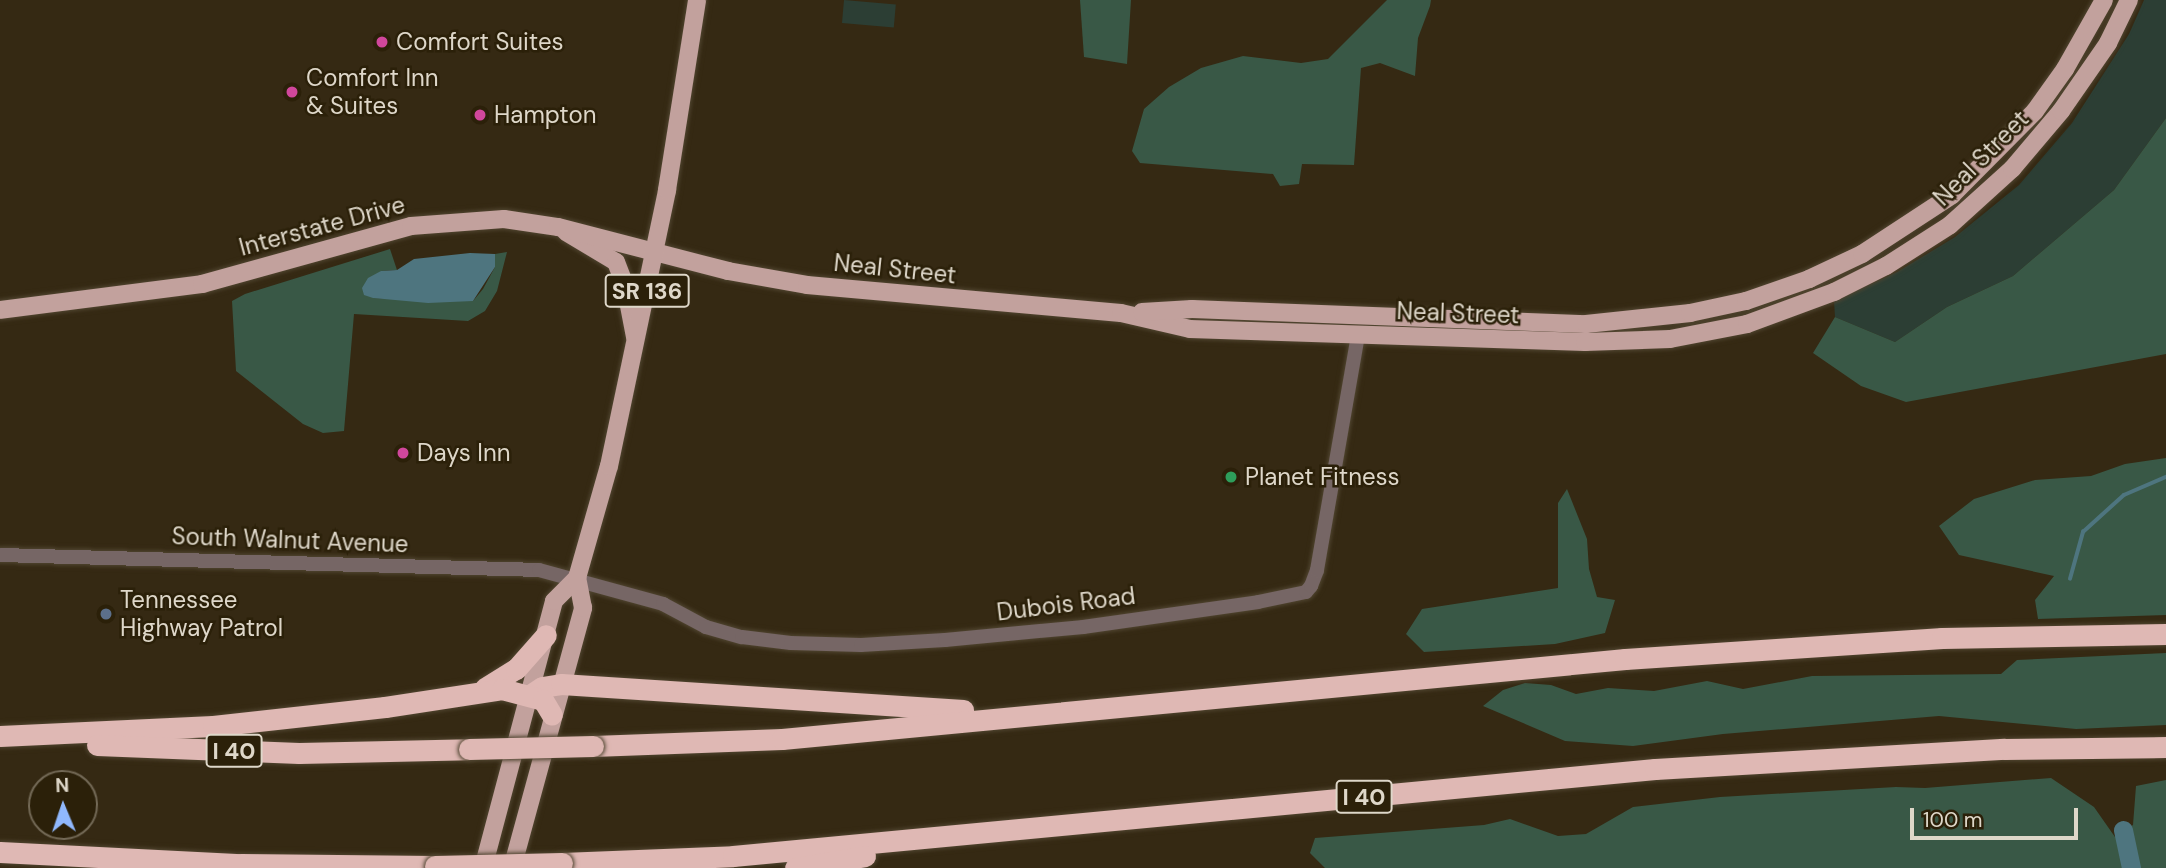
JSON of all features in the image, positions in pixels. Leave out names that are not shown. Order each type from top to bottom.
[{"type":"highway","name":"I 40","points":[[0,737],[184,750],[299,753],[782,739],[1764,649],[1942,638],[2166,634]]},
{"type":"highway","points":[[475,695],[516,669],[546,635]]},
{"type":"highway","points":[[530,695],[542,687],[561,684],[917,709],[1059,712]]},
{"type":"highway","points":[[0,737],[213,726],[509,689],[543,700],[552,715]]},
{"type":"highway","name":"I 40","points":[[0,852],[241,864],[435,866],[733,856],[1655,769],[1991,750],[2166,747]]},
{"type":"highway","points":[[795,868],[1029,829]]},
{"type":"highway","points":[[0,860],[57,868]]},
{"type":"main road","name":"SR 136","points":[[512,868],[583,608],[577,578],[609,466],[636,344],[655,252],[697,0]]},
{"type":"main road","name":"Neal Street","points":[[1121,313],[1192,309],[1586,324],[1642,320],[1746,300],[1809,279],[1862,254],[1952,195],[2035,111],[2065,69],[2104,0]]},
{"type":"main road","name":"Neal Street","points":[[655,252],[729,271],[807,285],[1121,313],[1190,329],[1601,342],[1670,339],[1747,324],[1834,292],[1886,266],[1950,225],[2011,169],[2082,83],[2108,43],[2129,0]]},
{"type":"main road","name":"Interstate Drive","points":[[0,310],[202,284],[411,226],[504,219],[558,227],[655,252]]},
{"type":"main road","points":[[558,227],[616,262],[625,285],[636,344]]},
{"type":"main road","name":"SR 136","points":[[483,868],[554,601],[577,578]]},
{"type":"street","name":"Dubois Road","points":[[577,578],[663,604],[706,627],[742,637],[790,643],[849,645],[945,640],[1083,627],[1251,603],[1306,592],[1317,570],[1358,334]]},
{"type":"street","name":"South Walnut Avenue","points":[[0,555],[539,569],[577,578]]},
{"type":"green space","points":[[844,0],[896,5],[894,27],[842,23]]},
{"type":"green space","points":[[1080,0],[1131,0],[1127,64],[1084,57]]},
{"type":"green space","points":[[1387,0],[1431,0],[1418,38],[1415,76],[1380,63],[1361,68],[1354,165],[1302,164],[1299,184],[1280,186],[1273,174],[1140,163],[1132,151],[1144,109],[1169,87],[1201,68],[1243,56],[1301,63],[1328,59]]},
{"type":"green space","points":[[2144,0],[2166,0],[2166,118],[2114,190],[2013,276],[1947,307],[1895,342],[1835,317],[1834,301],[1897,272],[1955,237],[2019,185],[2072,123],[2129,34]]},
{"type":"green space","points":[[2166,118],[2166,354],[1906,402],[1861,386],[1813,353],[1835,317],[1895,342],[1947,307],[2013,276],[2114,190]]},
{"type":"green space","points":[[390,249],[397,270],[381,271],[373,298],[473,301],[495,267],[495,254],[507,252],[497,291],[485,311],[468,321],[354,314],[344,431],[323,433],[303,424],[236,371],[232,301],[245,294]]},
{"type":"green space","points":[[2166,458],[2166,615],[2038,619],[2035,600],[2054,576],[1959,555],[1939,526],[1974,499],[2035,480],[2091,476],[2125,464]]},
{"type":"green space","points":[[1567,489],[1587,539],[1589,569],[1597,597],[1615,600],[1605,633],[1555,644],[1424,652],[1406,634],[1422,609],[1558,588],[1558,503]]},
{"type":"green space","points":[[2166,653],[2166,725],[2076,729],[1939,716],[1723,734],[1633,746],[1565,741],[1483,706],[1503,690],[1525,683],[1551,685],[1576,694],[1608,688],[1654,691],[1707,681],[1743,689],[1812,676],[2001,674],[2017,660]]},
{"type":"green space","points":[[2051,778],[2094,807],[2115,837],[2133,825],[2136,786],[2166,780],[2166,868],[1325,868],[1310,853],[1315,838],[1484,825],[1510,819],[1558,836],[1586,834],[1633,807],[1720,797],[1896,787],[1925,788]]},
{"type":"water","points":[[470,253],[495,254],[495,267],[473,301],[428,303],[364,295],[362,288],[368,278],[381,271],[397,270],[414,259]]},
{"type":"waterway","points":[[2070,579],[2083,532],[2124,495],[2166,477]]},
{"type":"waterway","points":[[2123,830],[2131,868]]},
{"type":"place","name":"Comfort Suites","points":[[382,42]]},
{"type":"place","name":"Comfort Inn & Suites","points":[[292,92]]},
{"type":"place","name":"Hampton","points":[[480,115]]},
{"type":"place","name":"Days Inn","points":[[403,453]]},
{"type":"place","name":"Planet Fitness","points":[[1231,477]]},
{"type":"place","name":"Tennessee Highway Patrol","points":[[106,614]]}]
